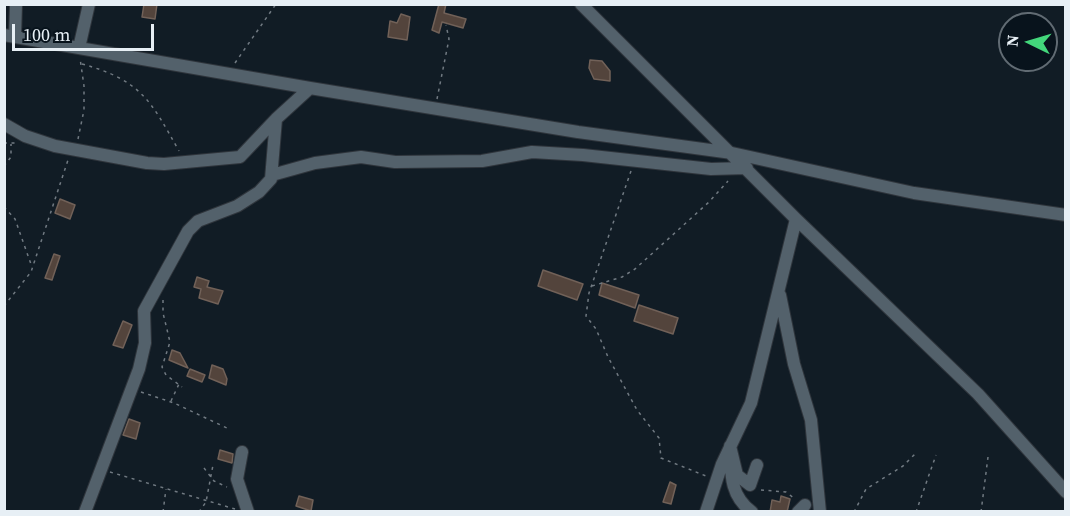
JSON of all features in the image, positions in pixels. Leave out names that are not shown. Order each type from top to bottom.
[{"type":"street","points":[[15,4],[10,36],[436,109],[732,153],[914,193],[1065,216]]},
{"type":"street","points":[[80,48],[89,4]]},
{"type":"street","points":[[581,4],[732,153],[743,169],[978,394],[1065,492]]},
{"type":"street","points":[[4,124],[25,136],[147,163],[240,157],[310,88]]},
{"type":"street","points":[[85,512],[132,388],[145,343],[143,314],[181,241],[198,221],[237,206],[259,192],[272,175],[276,119]]},
{"type":"street","points":[[272,175],[315,163],[362,157],[396,162],[482,161],[532,152],[711,169],[743,169]]},
{"type":"street","points":[[706,512],[730,446],[751,403],[796,219]]},
{"type":"street","points":[[780,291],[794,364],[811,420],[820,512]]},
{"type":"street","points":[[730,446],[737,475],[750,485],[757,465]]},
{"type":"street","points":[[730,446],[732,485],[741,504],[752,512]]},
{"type":"street","points":[[242,452],[237,479],[248,511]]},
{"type":"path","points":[[227,74],[276,4]]},
{"type":"path","points":[[436,109],[449,39],[446,25]]},
{"type":"path","points":[[4,306],[32,268],[67,162],[76,148],[84,110],[80,48]]},
{"type":"path","points":[[80,63],[99,68],[144,95],[152,103],[185,162]]},
{"type":"path","points":[[4,165],[11,157],[11,144]]},
{"type":"path","points":[[634,161],[591,286],[586,316],[596,330],[637,410],[659,438],[661,458],[716,480]]},
{"type":"path","points":[[591,286],[622,277],[635,269],[743,169]]},
{"type":"path","points":[[4,207],[15,219],[32,268]]},
{"type":"path","points":[[164,297],[163,313],[170,342],[162,367],[166,375],[182,387]]},
{"type":"path","points":[[171,402],[179,384]]},
{"type":"path","points":[[132,388],[171,402],[229,429]]},
{"type":"path","points":[[854,512],[866,489],[903,466],[917,452]]},
{"type":"path","points":[[916,512],[936,454]]},
{"type":"path","points":[[981,512],[988,456]]},
{"type":"path","points":[[199,512],[206,502],[213,465]]},
{"type":"path","points":[[204,468],[214,481],[222,486],[240,488]]},
{"type":"path","points":[[101,469],[206,502],[248,511]]},
{"type":"path","points":[[750,485],[757,490],[786,492],[801,508]]},
{"type":"path","points":[[163,512],[166,488]]},
{"type":"building","points":[[144,4],[157,4],[155,19],[142,17]]},
{"type":"building","points":[[439,4],[446,4],[444,13],[466,19],[463,28],[442,22],[439,33],[432,30]]},
{"type":"building","points":[[401,14],[410,17],[407,40],[388,37],[390,21],[397,23]]},
{"type":"building","points":[[590,60],[602,61],[610,71],[610,81],[594,79],[589,68]]},
{"type":"building","points":[[60,199],[75,205],[70,219],[55,213]]},
{"type":"building","points":[[54,254],[60,256],[52,280],[45,278]]},
{"type":"building","points":[[543,270],[583,284],[577,300],[538,286]]},
{"type":"building","points":[[197,277],[209,281],[207,287],[223,291],[218,304],[199,298],[201,289],[194,287]]},
{"type":"building","points":[[602,283],[639,295],[635,308],[599,295]]},
{"type":"building","points":[[639,305],[678,318],[673,334],[634,321]]},
{"type":"building","points":[[123,321],[132,325],[123,348],[113,345]]},
{"type":"building","points":[[172,350],[180,353],[188,368],[169,360]]},
{"type":"building","points":[[212,365],[223,369],[227,379],[226,385],[209,378]]},
{"type":"building","points":[[190,369],[205,375],[202,382],[187,376]]},
{"type":"building","points":[[129,419],[140,423],[136,439],[123,435]]},
{"type":"building","points":[[220,450],[233,454],[232,463],[218,459]]},
{"type":"building","points":[[670,482],[676,485],[671,504],[663,502]]},
{"type":"building","points":[[299,496],[313,500],[311,511],[296,506]]},
{"type":"building","points":[[781,496],[790,499],[787,512],[770,512],[772,500],[780,502]]}]
